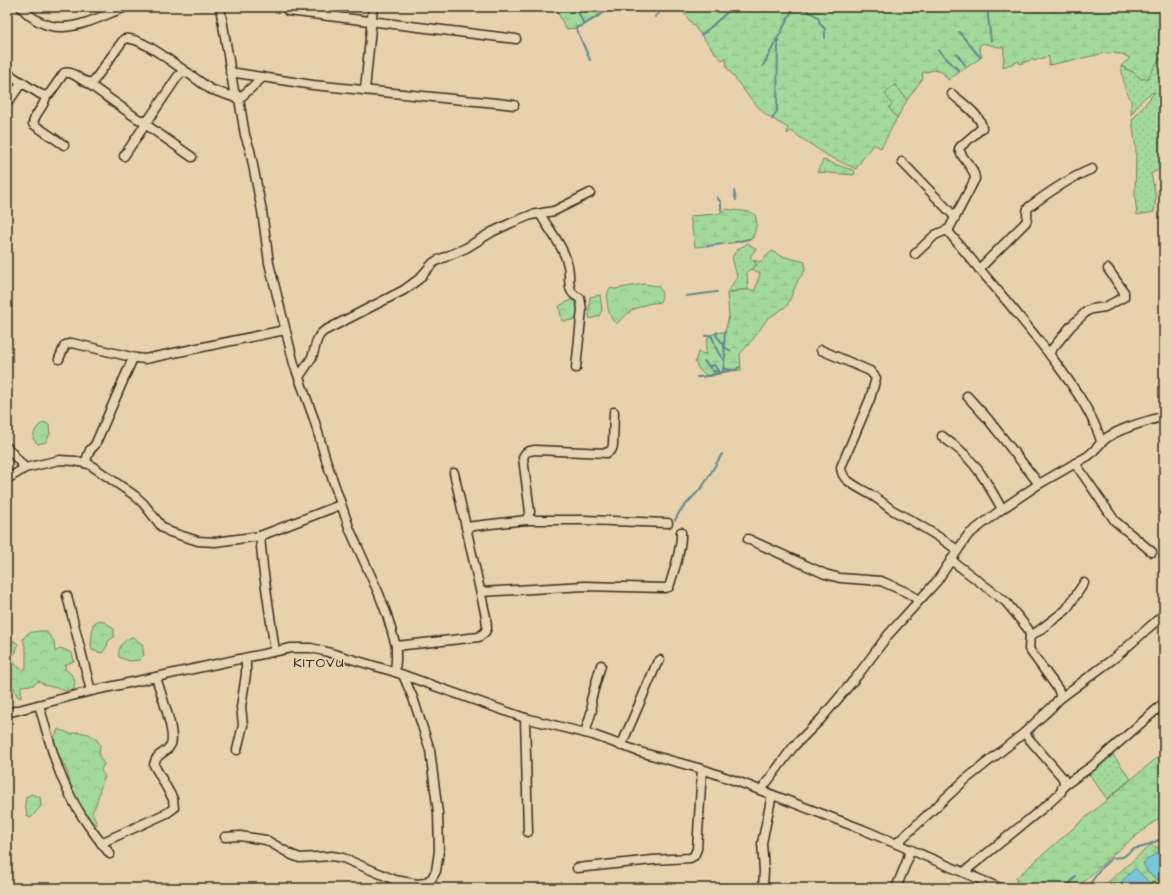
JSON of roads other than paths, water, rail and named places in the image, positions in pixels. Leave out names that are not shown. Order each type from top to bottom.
[{"type":"street","points":[[21,7],[28,15],[39,23],[58,28],[75,25],[126,7]]},
{"type":"street","points":[[220,7],[230,72],[234,91],[239,99],[245,135],[250,150],[259,195],[269,264],[285,330],[294,364],[314,419],[340,505],[351,533],[380,594],[392,629],[396,646],[395,672]]},
{"type":"street","points":[[365,90],[373,7]]},
{"type":"street","points":[[288,11],[516,39]]},
{"type":"street","points":[[85,82],[93,82],[124,39],[129,38],[144,43],[210,89],[239,99]]},
{"type":"street","points":[[64,145],[33,124],[33,119],[46,101],[46,96],[50,93],[64,73],[68,72],[74,74],[138,119],[147,122],[192,157]]},
{"type":"street","points":[[124,156],[178,76],[184,72],[188,74]]},
{"type":"street","points":[[230,72],[313,85],[452,100],[498,103],[514,106]]},
{"type":"street","points":[[7,73],[40,94],[46,96]]},
{"type":"street","points":[[239,99],[263,77]]},
{"type":"street","points":[[7,104],[20,85],[25,85]]},
{"type":"street","points":[[915,254],[935,235],[947,230],[975,178],[974,172],[960,153],[959,149],[982,128],[982,123],[975,114],[952,94]]},
{"type":"street","points":[[902,162],[954,218]]},
{"type":"street","points":[[980,269],[1026,222],[1026,210],[1029,206],[1062,185],[1070,178],[1092,169]]},
{"type":"street","points":[[299,377],[311,358],[316,340],[320,334],[404,290],[419,279],[436,261],[466,248],[506,225],[531,215],[560,208],[590,193]]},
{"type":"street","points":[[540,214],[562,249],[568,266],[571,293],[580,298],[581,301],[582,309],[576,368]]},
{"type":"street","points":[[947,230],[1033,331],[1085,406],[1098,431],[1101,441]]},
{"type":"street","points":[[1049,353],[1070,326],[1088,311],[1105,307],[1124,297],[1124,292],[1108,269]]},
{"type":"street","points":[[59,359],[65,345],[72,344],[133,358],[145,359],[285,330]]},
{"type":"street","points":[[821,350],[870,371],[876,378],[870,399],[841,467],[842,473],[858,488],[876,498],[895,512],[907,517],[939,536],[957,550]]},
{"type":"street","points":[[85,463],[90,450],[95,445],[133,358]]},
{"type":"street","points":[[967,396],[987,418],[1039,484]]},
{"type":"street","points":[[526,520],[530,512],[523,458],[525,453],[535,450],[607,453],[612,449],[613,445],[614,412]]},
{"type":"street","points":[[761,790],[793,747],[835,702],[858,675],[888,635],[937,581],[968,535],[1002,509],[1039,484],[1093,452],[1101,441],[1108,436],[1124,429],[1164,416]]},
{"type":"street","points":[[942,436],[965,455],[973,464],[1002,509]]},
{"type":"street","points":[[7,447],[25,468]]},
{"type":"street","points":[[7,479],[25,468],[60,460],[85,463],[97,469],[134,495],[143,503],[162,527],[170,532],[198,541],[215,542],[260,536],[340,505]]},
{"type":"street","points":[[1075,463],[1115,521],[1152,552]]},
{"type":"street","points":[[396,646],[468,639],[482,635],[487,628],[481,592],[454,473]]},
{"type":"street","points":[[466,527],[526,520],[584,520],[668,523]]},
{"type":"street","points":[[481,592],[584,586],[669,587],[681,544],[681,532]]},
{"type":"street","points":[[260,536],[275,651]]},
{"type":"street","points":[[748,539],[825,574],[840,578],[882,581],[919,600]]},
{"type":"street","points":[[951,560],[1006,602],[1028,629],[1030,635],[1028,646],[1031,654],[1058,689],[1067,694]]},
{"type":"street","points":[[1030,635],[1038,632],[1066,610],[1084,583]]},
{"type":"street","points":[[67,596],[91,691]]},
{"type":"street","points":[[897,843],[965,780],[1024,733],[1058,700],[1117,656],[1164,614]]},
{"type":"street","points":[[7,713],[91,691],[275,651],[291,648],[311,648],[395,672],[525,718],[585,733],[621,746],[702,769],[761,790],[897,843],[1000,888]]},
{"type":"street","points":[[237,750],[243,725],[241,707],[246,674],[246,658]]},
{"type":"street","points":[[621,746],[657,663],[660,660]]},
{"type":"street","points":[[585,733],[592,710],[591,700],[601,665]]},
{"type":"street","points":[[225,837],[240,836],[266,840],[300,858],[332,856],[343,858],[395,880],[417,884],[425,883],[432,878],[436,871],[439,851],[438,813],[431,756],[413,698],[403,675]]},
{"type":"street","points":[[101,843],[167,813],[174,808],[173,799],[154,765],[158,756],[170,747],[173,740],[156,677]]},
{"type":"street","points":[[1058,689],[1060,694],[1058,700]]},
{"type":"street","points":[[964,872],[1048,804],[1061,792],[1067,779],[1092,766],[1164,703]]},
{"type":"street","points":[[39,705],[59,770],[69,795],[110,854]]},
{"type":"street","points":[[525,718],[528,832]]},
{"type":"street","points":[[1024,733],[1067,779]]},
{"type":"street","points":[[577,868],[690,858],[694,856],[697,849],[702,769]]},
{"type":"street","points":[[763,888],[764,871],[762,843],[772,795]]},
{"type":"street","points":[[896,888],[907,861],[910,849]]},
{"type":"water","points":[[1156,853],[1164,861],[1164,883],[1148,873],[1143,863]]},
{"type":"water","points":[[1135,868],[1155,888],[1113,888],[1119,884]]},
{"type":"waterway","points":[[576,7],[584,25]]},
{"type":"waterway","points":[[590,60],[576,28],[584,25],[613,7]]},
{"type":"waterway","points":[[655,17],[665,7]]},
{"type":"waterway","points":[[701,35],[733,7]]},
{"type":"waterway","points":[[763,66],[794,7]]},
{"type":"waterway","points":[[801,7],[818,17],[820,24],[825,29],[825,38]]},
{"type":"waterway","points":[[987,7],[991,41]]},
{"type":"waterway","points":[[959,32],[980,57]]},
{"type":"waterway","points":[[772,119],[777,111],[778,40]]},
{"type":"waterway","points":[[938,50],[959,71]]},
{"type":"waterway","points":[[957,54],[965,65]]},
{"type":"waterway","points":[[734,191],[736,200]]},
{"type":"waterway","points":[[717,197],[721,203],[721,210]]},
{"type":"waterway","points":[[735,242],[749,239]]},
{"type":"waterway","points":[[708,246],[723,244]]},
{"type":"waterway","points":[[686,296],[717,292]]},
{"type":"waterway","points":[[717,332],[716,335],[726,348],[731,351]]},
{"type":"waterway","points":[[723,372],[725,332]]},
{"type":"waterway","points":[[705,336],[711,335],[717,350],[723,359]]},
{"type":"waterway","points":[[704,361],[714,372],[718,370],[719,374]]},
{"type":"waterway","points":[[709,366],[714,365],[718,370]]},
{"type":"waterway","points":[[723,369],[736,370],[739,367]]},
{"type":"waterway","points":[[697,377],[730,371]]},
{"type":"waterway","points":[[675,520],[680,511],[703,486],[722,454]]},
{"type":"waterway","points":[[525,713],[541,718]]},
{"type":"waterway","points":[[1034,739],[1033,732],[1037,726],[1053,713]]},
{"type":"waterway","points":[[553,721],[559,722]]},
{"type":"waterway","points":[[716,770],[725,772]]},
{"type":"waterway","points":[[1065,791],[1072,785]]},
{"type":"waterway","points":[[766,787],[779,793]]},
{"type":"waterway","points":[[889,837],[895,838],[900,835]]},
{"type":"waterway","points":[[1087,888],[1102,867],[1112,858],[1123,857],[1133,849],[1143,847],[1161,839],[1164,840]]},
{"type":"waterway","points":[[905,841],[903,842],[955,864],[968,866]]},
{"type":"waterway","points":[[978,866],[985,860]]},
{"type":"waterway","points":[[975,871],[980,876]]},
{"type":"waterway","points":[[1067,888],[1075,876]]},
{"type":"district","name":"KITOVU","points":[[319,662]]}]
